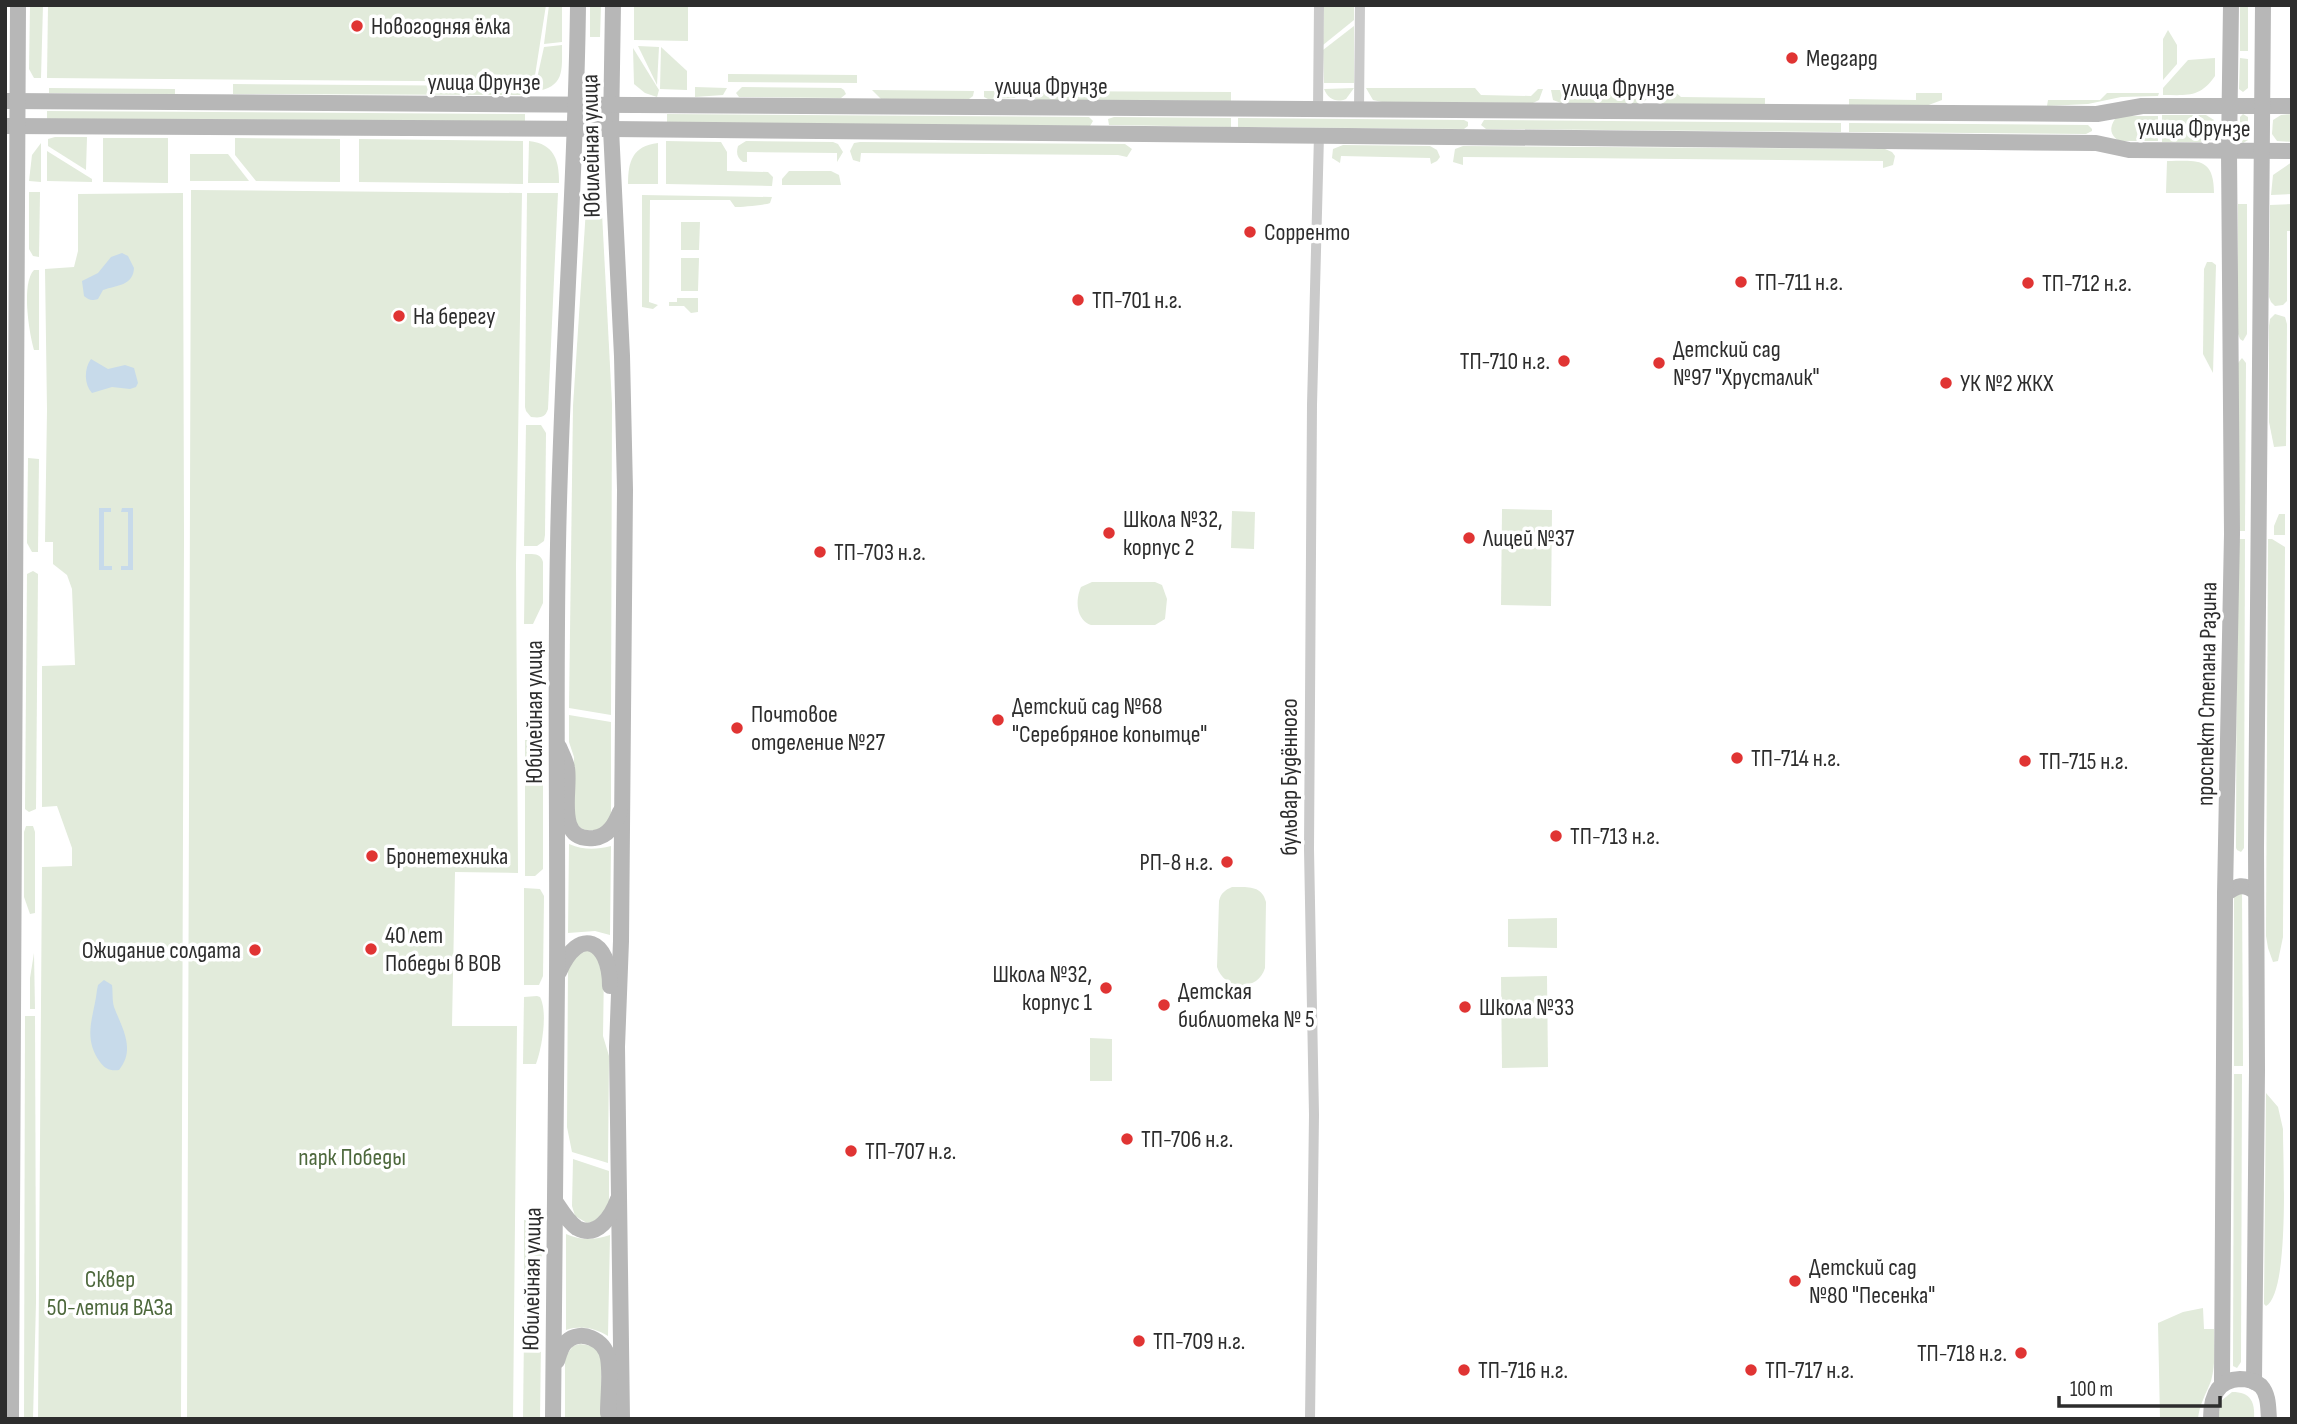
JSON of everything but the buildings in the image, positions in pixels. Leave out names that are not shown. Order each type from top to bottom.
[{"type":"main road","points":[[11,1419],[11,126],[18,5]]},
{"type":"main road","name":"Юбилейная улица","points":[[553,1419],[556,739],[561,421],[578,5]]},
{"type":"main road","name":"Юбилейная улица","points":[[613,5],[611,128],[625,477],[621,941],[617,1047],[622,1419]]},
{"type":"main road","name":"проспект Степана Разина","points":[[2211,1419],[2214,1394],[2222,1383],[2225,894],[2232,534],[2229,150],[2231,5]]},
{"type":"main road","name":"проспект Степана Разина","points":[[2263,5],[2256,847],[2255,1382],[2265,1393],[2269,1419]]},
{"type":"main road","name":"улица Фрунзе","points":[[12,101],[2097,114],[2143,106],[2292,106]]},
{"type":"main road","points":[[1101,133],[1102,109]]},
{"type":"main road","points":[[1472,111],[1472,136]]},
{"type":"main road","points":[[2096,143],[2097,114]]},
{"type":"main road","name":"улица Фрунзе","points":[[11,126],[611,128],[1472,136],[2096,143],[2129,150],[2292,151]]},
{"type":"main road","points":[[2231,340],[2241,345],[2252,344],[2260,336]]},
{"type":"main road","points":[[2231,358],[2240,354],[2260,359]]},
{"type":"main road","points":[[556,739],[567,767],[567,822],[574,833],[583,838],[602,836],[610,830],[622,807]]},
{"type":"main road","points":[[2228,846],[2232,854],[2242,857],[2256,847]]},
{"type":"main road","points":[[2225,894],[2238,885],[2246,885],[2256,892]]},
{"type":"main road","points":[[557,977],[567,954],[574,947],[587,944],[602,950],[609,966],[610,1023],[617,1047]]},
{"type":"main road","points":[[555,1201],[576,1227],[590,1230],[607,1222],[620,1193]]},
{"type":"main road","points":[[554,1376],[559,1353],[565,1343],[576,1336],[587,1336],[596,1340],[604,1347],[608,1358],[610,1419]]},
{"type":"main road","points":[[2222,1383],[2233,1379],[2255,1382]]},
{"type":"street","points":[[1318,110],[1319,5]]},
{"type":"street","points":[[1359,110],[1360,5]]},
{"type":"street","name":"бульвар Будённого","points":[[1310,1419],[1314,1129],[1309,849],[1312,405],[1319,135]]},
{"type":"green space","points":[[30,5],[43,5],[41,78],[34,78],[29,69]]},
{"type":"green space","points":[[48,5],[546,5],[534,82],[47,78]]},
{"type":"green space","points":[[549,5],[562,5],[562,42],[544,44]]},
{"type":"green space","points":[[590,5],[601,5],[600,37],[590,37]]},
{"type":"green space","points":[[634,5],[688,5],[688,41],[634,40]]},
{"type":"green space","points":[[1324,5],[1354,5],[1354,20],[1323,45]]},
{"type":"green space","points":[[2240,5],[2248,5],[2248,51],[2240,51]]},
{"type":"green space","points":[[1354,26],[1354,83],[1324,83],[1323,50]]},
{"type":"green space","points":[[2168,30],[2177,45],[2177,64],[2163,80],[2163,39]]},
{"type":"green space","points":[[562,45],[560,76],[551,86],[534,92],[544,47]]},
{"type":"green space","points":[[638,46],[659,47],[657,85]]},
{"type":"green space","points":[[661,47],[687,71],[687,90],[660,89]]},
{"type":"green space","points":[[633,48],[659,90],[657,97],[645,93],[634,84]]},
{"type":"green space","points":[[2215,58],[2215,76],[2204,88],[2192,94],[2163,95],[2163,88],[2188,60]]},
{"type":"green space","points":[[2240,58],[2248,59],[2248,88],[2243,92],[2239,89]]},
{"type":"green space","points":[[728,74],[857,75],[857,83],[728,82]]},
{"type":"green space","points":[[233,84],[528,86],[528,95],[233,94]]},
{"type":"green space","points":[[695,87],[727,88],[723,95],[695,97]]},
{"type":"green space","points":[[742,87],[841,88],[846,94],[841,98],[739,97],[736,93]]},
{"type":"green space","points":[[49,88],[175,89],[175,94],[49,93]]},
{"type":"green space","points":[[1354,88],[1346,99],[1339,101],[1330,98],[1324,89]]},
{"type":"green space","points":[[1366,88],[1475,88],[1481,95],[1531,96],[1538,89],[1543,89],[1539,100],[1533,103],[1382,102],[1373,100]]},
{"type":"green space","points":[[872,90],[974,91],[969,99],[881,99]]},
{"type":"green space","points":[[1551,90],[1649,90],[1647,99],[1641,104],[1561,103],[1553,100]]},
{"type":"green space","points":[[984,91],[1020,91],[1015,98],[988,99],[984,97]]},
{"type":"green space","points":[[1030,91],[1231,92],[1231,101],[1037,100],[1032,97]]},
{"type":"green space","points":[[1658,91],[1674,91],[1681,97],[1765,98],[1765,104],[1663,104],[1659,100]]},
{"type":"green space","points":[[1916,93],[1942,93],[1942,100],[1926,106],[1849,105],[1849,99],[1916,100]]},
{"type":"green space","points":[[2107,93],[2159,93],[2158,96],[2121,97],[2088,104],[2047,106],[2048,100],[2100,100]]},
{"type":"green space","points":[[47,111],[525,114],[525,123],[47,119]]},
{"type":"green space","points":[[667,114],[1089,117],[1093,121],[1090,126],[667,123]]},
{"type":"green space","points":[[2243,114],[2248,117],[2248,140],[2243,143],[2240,140],[2240,117]]},
{"type":"green space","points":[[2292,114],[2292,142],[2277,141],[2272,134],[2273,120],[2281,115]]},
{"type":"green space","points":[[2162,115],[2206,115],[2214,120],[2216,132],[2211,140],[2206,142],[2162,142]]},
{"type":"green space","points":[[2120,116],[2158,116],[2158,141],[2119,141],[2112,134],[2111,128],[2115,119]]},
{"type":"green space","points":[[1231,118],[1231,127],[1109,125],[1108,119]]},
{"type":"green space","points":[[1238,118],[1464,120],[1468,122],[1468,126],[1464,129],[1238,127]]},
{"type":"green space","points":[[1484,120],[1841,123],[1841,132],[1486,129],[1481,125]]},
{"type":"green space","points":[[1849,123],[2088,125],[2092,131],[2086,134],[1849,132]]},
{"type":"green space","points":[[87,137],[86,170],[48,146],[48,139]]},
{"type":"green space","points":[[103,138],[168,138],[168,183],[103,182]]},
{"type":"green space","points":[[235,138],[340,139],[340,182],[256,181],[235,155]]},
{"type":"green space","points":[[359,139],[523,141],[523,184],[359,182]]},
{"type":"green space","points":[[529,141],[545,146],[554,155],[559,183],[528,183]]},
{"type":"green space","points":[[666,141],[721,142],[727,152],[727,171],[768,172],[773,177],[772,186],[666,184]]},
{"type":"green space","points":[[746,141],[833,142],[838,144],[843,152],[837,162],[837,153],[747,152],[747,162],[743,162],[738,157],[737,149]]},
{"type":"green space","points":[[41,143],[41,182],[29,181],[32,155]]},
{"type":"green space","points":[[658,143],[658,184],[628,184],[633,156],[642,148]]},
{"type":"green space","points":[[854,143],[1125,144],[1132,149],[1127,157],[861,153],[860,162],[853,160],[850,151]]},
{"type":"green space","points":[[1343,145],[1430,146],[1437,150],[1440,157],[1431,164],[1430,158],[1341,156],[1340,163],[1332,158],[1333,149]]},
{"type":"green space","points":[[1463,146],[1885,149],[1895,156],[1893,165],[1883,168],[1883,161],[1463,157],[1463,165],[1453,162],[1455,149]]},
{"type":"green space","points":[[47,151],[92,179],[92,182],[47,181]]},
{"type":"green space","points":[[190,154],[228,154],[249,181],[190,181]]},
{"type":"green space","points":[[2167,161],[2195,161],[2207,167],[2211,172],[2214,193],[2166,193]]},
{"type":"green space","points":[[2292,162],[2292,194],[2271,195],[2273,175]]},
{"type":"green space","points":[[789,171],[831,171],[839,175],[841,185],[782,185],[782,179]]},
{"type":"green space","name":"парк Победы","points":[[191,190],[522,193],[516,565],[518,873],[455,872],[452,1026],[517,1026],[513,1419],[187,1419]]},
{"type":"green space","points":[[29,192],[40,192],[39,257],[33,256],[29,249]]},
{"type":"green space","name":"Сквер 50-летия ВАЗа","points":[[183,193],[181,1419],[38,1419],[42,867],[72,866],[72,848],[57,806],[42,807],[42,666],[75,665],[72,589],[67,575],[53,564],[53,542],[45,542],[45,269],[74,267],[78,251],[78,194]]},
{"type":"green space","points":[[527,193],[558,193],[548,409],[544,416],[537,417],[531,417],[525,407]]},
{"type":"green space","points":[[587,194],[601,194],[612,404],[611,715],[569,708],[573,406]]},
{"type":"green space","points":[[642,195],[772,197],[768,204],[735,207],[730,200],[650,200],[649,302],[658,305],[653,309],[642,307]]},
{"type":"green space","points":[[2238,204],[2247,204],[2247,334],[2243,341],[2238,334]]},
{"type":"green space","points":[[2292,204],[2292,231],[2287,231],[2287,301],[2283,305],[2275,306],[2269,297],[2270,205]]},
{"type":"green space","points":[[681,222],[700,222],[699,250],[681,250]]},
{"type":"green space","points":[[681,258],[699,258],[698,291],[681,291]]},
{"type":"green space","points":[[2207,262],[2216,265],[2213,373],[2203,354],[2204,269]]},
{"type":"green space","points":[[34,270],[39,270],[39,350],[34,350],[27,308],[28,286]]},
{"type":"green space","points":[[677,298],[698,298],[698,312],[691,313],[684,306],[669,306],[669,302],[677,302]]},
{"type":"green space","points":[[2275,314],[2285,317],[2287,324],[2286,446],[2274,447],[2269,422],[2269,326],[2270,319]]},
{"type":"green space","points":[[2242,358],[2246,363],[2245,531],[2237,531],[2238,363]]},
{"type":"green space","points":[[526,425],[541,425],[546,433],[545,535],[544,541],[537,546],[524,546]]},
{"type":"green space","points":[[28,458],[39,459],[38,552],[32,552],[27,543]]},
{"type":"green space","points":[[1502,509],[1552,510],[1551,606],[1501,605]]},
{"type":"green space","points":[[1232,511],[1255,512],[1254,549],[1231,548]]},
{"type":"green space","points":[[2279,514],[2285,514],[2285,535],[2274,535]]},
{"type":"green space","points":[[2237,539],[2245,539],[2244,848],[2241,852],[2236,848]]},
{"type":"green space","points":[[2268,539],[2285,547],[2283,937],[2278,961],[2273,962],[2266,936]]},
{"type":"green space","points":[[525,554],[539,556],[543,562],[543,603],[533,624],[524,624]]},
{"type":"green space","points":[[33,571],[38,574],[36,809],[29,812],[25,809],[27,574]]},
{"type":"green space","points":[[1092,582],[1155,582],[1162,585],[1167,599],[1165,619],[1155,625],[1091,625],[1082,619],[1078,598],[1081,587]]},
{"type":"green space","points":[[569,715],[611,722],[611,815],[610,820],[599,831],[585,830],[576,825],[573,814],[574,757],[569,742]]},
{"type":"green space","points":[[525,740],[530,740],[530,750],[534,751],[534,758],[538,759],[543,777],[543,869],[535,876],[525,876]]},
{"type":"green space","points":[[26,826],[33,826],[35,832],[35,913],[30,914],[24,897]]},
{"type":"green space","points":[[569,844],[590,849],[611,846],[610,935],[595,931],[568,933]]},
{"type":"green space","points":[[1232,887],[1257,890],[1266,902],[1265,968],[1256,981],[1249,984],[1233,984],[1221,975],[1217,967],[1219,901],[1224,892]]},
{"type":"green space","points":[[524,888],[540,889],[544,896],[543,976],[539,985],[524,985]]},
{"type":"green space","points":[[2242,892],[2243,1066],[2234,1066],[2234,895]]},
{"type":"green space","points":[[1557,918],[1557,948],[1508,947],[1508,919]]},
{"type":"green space","points":[[592,948],[604,969],[603,1036],[609,1056],[608,1163],[572,1152],[567,1127],[568,966],[570,959]]},
{"type":"green space","points":[[34,953],[35,1009],[30,1009],[30,978]]},
{"type":"green space","points":[[1547,976],[1548,1067],[1502,1068],[1501,977]]},
{"type":"green space","points":[[524,997],[540,997],[544,1012],[540,1049],[536,1064],[523,1064]]},
{"type":"green space","points":[[25,1016],[35,1016],[36,1302],[33,1419],[24,1419]]},
{"type":"green space","points":[[1090,1038],[1112,1039],[1112,1081],[1090,1081]]},
{"type":"green space","points":[[2234,1074],[2242,1074],[2241,1362],[2237,1368],[2233,1366]]},
{"type":"green space","points":[[2266,1093],[2278,1107],[2283,1129],[2284,1224],[2279,1277],[2274,1296],[2266,1306],[2264,1304]]},
{"type":"green space","points":[[573,1159],[609,1171],[609,1203],[601,1220],[587,1223],[575,1216],[572,1206]]},
{"type":"green space","points":[[524,1220],[536,1220],[536,1226],[542,1235],[541,1315],[534,1320],[524,1320]]},
{"type":"green space","points":[[566,1234],[588,1239],[610,1235],[608,1336],[588,1328],[566,1330]]},
{"type":"green space","points":[[2203,1308],[2204,1329],[2214,1329],[2214,1362],[2211,1381],[2198,1419],[2160,1419],[2158,1323],[2183,1312]]},
{"type":"green space","points":[[524,1332],[536,1332],[541,1341],[540,1419],[523,1419]]},
{"type":"green space","points":[[573,1346],[593,1346],[601,1356],[601,1419],[565,1419],[565,1357]]},
{"type":"green space","points":[[2232,1392],[2248,1396],[2254,1408],[2254,1419],[2218,1419],[2221,1401]]},
{"type":"water","points":[[122,253],[128,256],[134,268],[131,278],[123,284],[103,290],[98,299],[90,300],[84,296],[82,281],[98,273],[111,257]]},
{"type":"water","points":[[91,359],[108,369],[125,365],[134,368],[138,383],[136,387],[112,387],[92,393],[87,386],[86,376]]},
{"type":"water","points":[[99,508],[111,508],[111,512],[104,512],[104,566],[112,566],[112,570],[99,570]]},
{"type":"water","points":[[122,508],[133,508],[133,570],[121,570],[121,566],[128,566],[128,512],[121,512]]},
{"type":"water","points":[[104,980],[112,985],[114,1007],[126,1038],[127,1054],[119,1070],[110,1070],[100,1062],[90,1035],[98,985]]},
{"type":"place","name":"Новогодняя ёлка","points":[[357,26]]},
{"type":"place","name":"Медгард","points":[[1792,58]]},
{"type":"place","name":"Сорренто","points":[[1250,232]]},
{"type":"place","name":"ТП-711 н.г.","points":[[1741,282]]},
{"type":"place","name":"ТП-712 н.г.","points":[[2028,283]]},
{"type":"place","name":"ТП-701 н.г.","points":[[1078,300]]},
{"type":"place","name":"На берегу","points":[[399,316]]},
{"type":"place","name":"ТП-710 н.г.","points":[[1564,361]]},
{"type":"place","name":"Детский сад №97 \"Хрусталик\"","points":[[1659,363]]},
{"type":"place","name":"УК №2 ЖКХ","points":[[1946,383]]},
{"type":"place","name":"Школа №32, корпус 2","points":[[1109,533]]},
{"type":"place","name":"Лицей №37","points":[[1469,538]]},
{"type":"place","name":"ТП-703 н.г.","points":[[820,552]]},
{"type":"place","name":"Детский сад №68 \"Серебряное копытце\"","points":[[998,720]]},
{"type":"place","name":"Почтовое отделение №27","points":[[737,728]]},
{"type":"place","name":"ТП-714 н.г.","points":[[1737,758]]},
{"type":"place","name":"ТП-715 н.г.","points":[[2025,761]]},
{"type":"place","name":"ТП-713 н.г.","points":[[1556,836]]},
{"type":"place","name":"Бронетехника","points":[[372,856]]},
{"type":"place","name":"РП-8 н.г.","points":[[1227,862]]},
{"type":"place","name":"40 лет Победы в ВОВ","points":[[371,949]]},
{"type":"place","name":"Ожидание солдата","points":[[255,950]]},
{"type":"place","name":"Школа №32, корпус 1","points":[[1106,988]]},
{"type":"place","name":"Детская библиотека № 5","points":[[1164,1005]]},
{"type":"place","name":"Школа №33","points":[[1465,1007]]},
{"type":"place","name":"ТП-706 н.г.","points":[[1127,1139]]},
{"type":"place","name":"ТП-707 н.г.","points":[[851,1151]]},
{"type":"place","name":"Детский сад №80 \"Песенка\"","points":[[1795,1281]]},
{"type":"place","name":"ТП-709 н.г.","points":[[1139,1341]]},
{"type":"place","name":"ТП-718 н.г.","points":[[2021,1353]]},
{"type":"place","name":"ТП-716 н.г.","points":[[1464,1370]]},
{"type":"place","name":"ТП-717 н.г.","points":[[1751,1370]]}]
